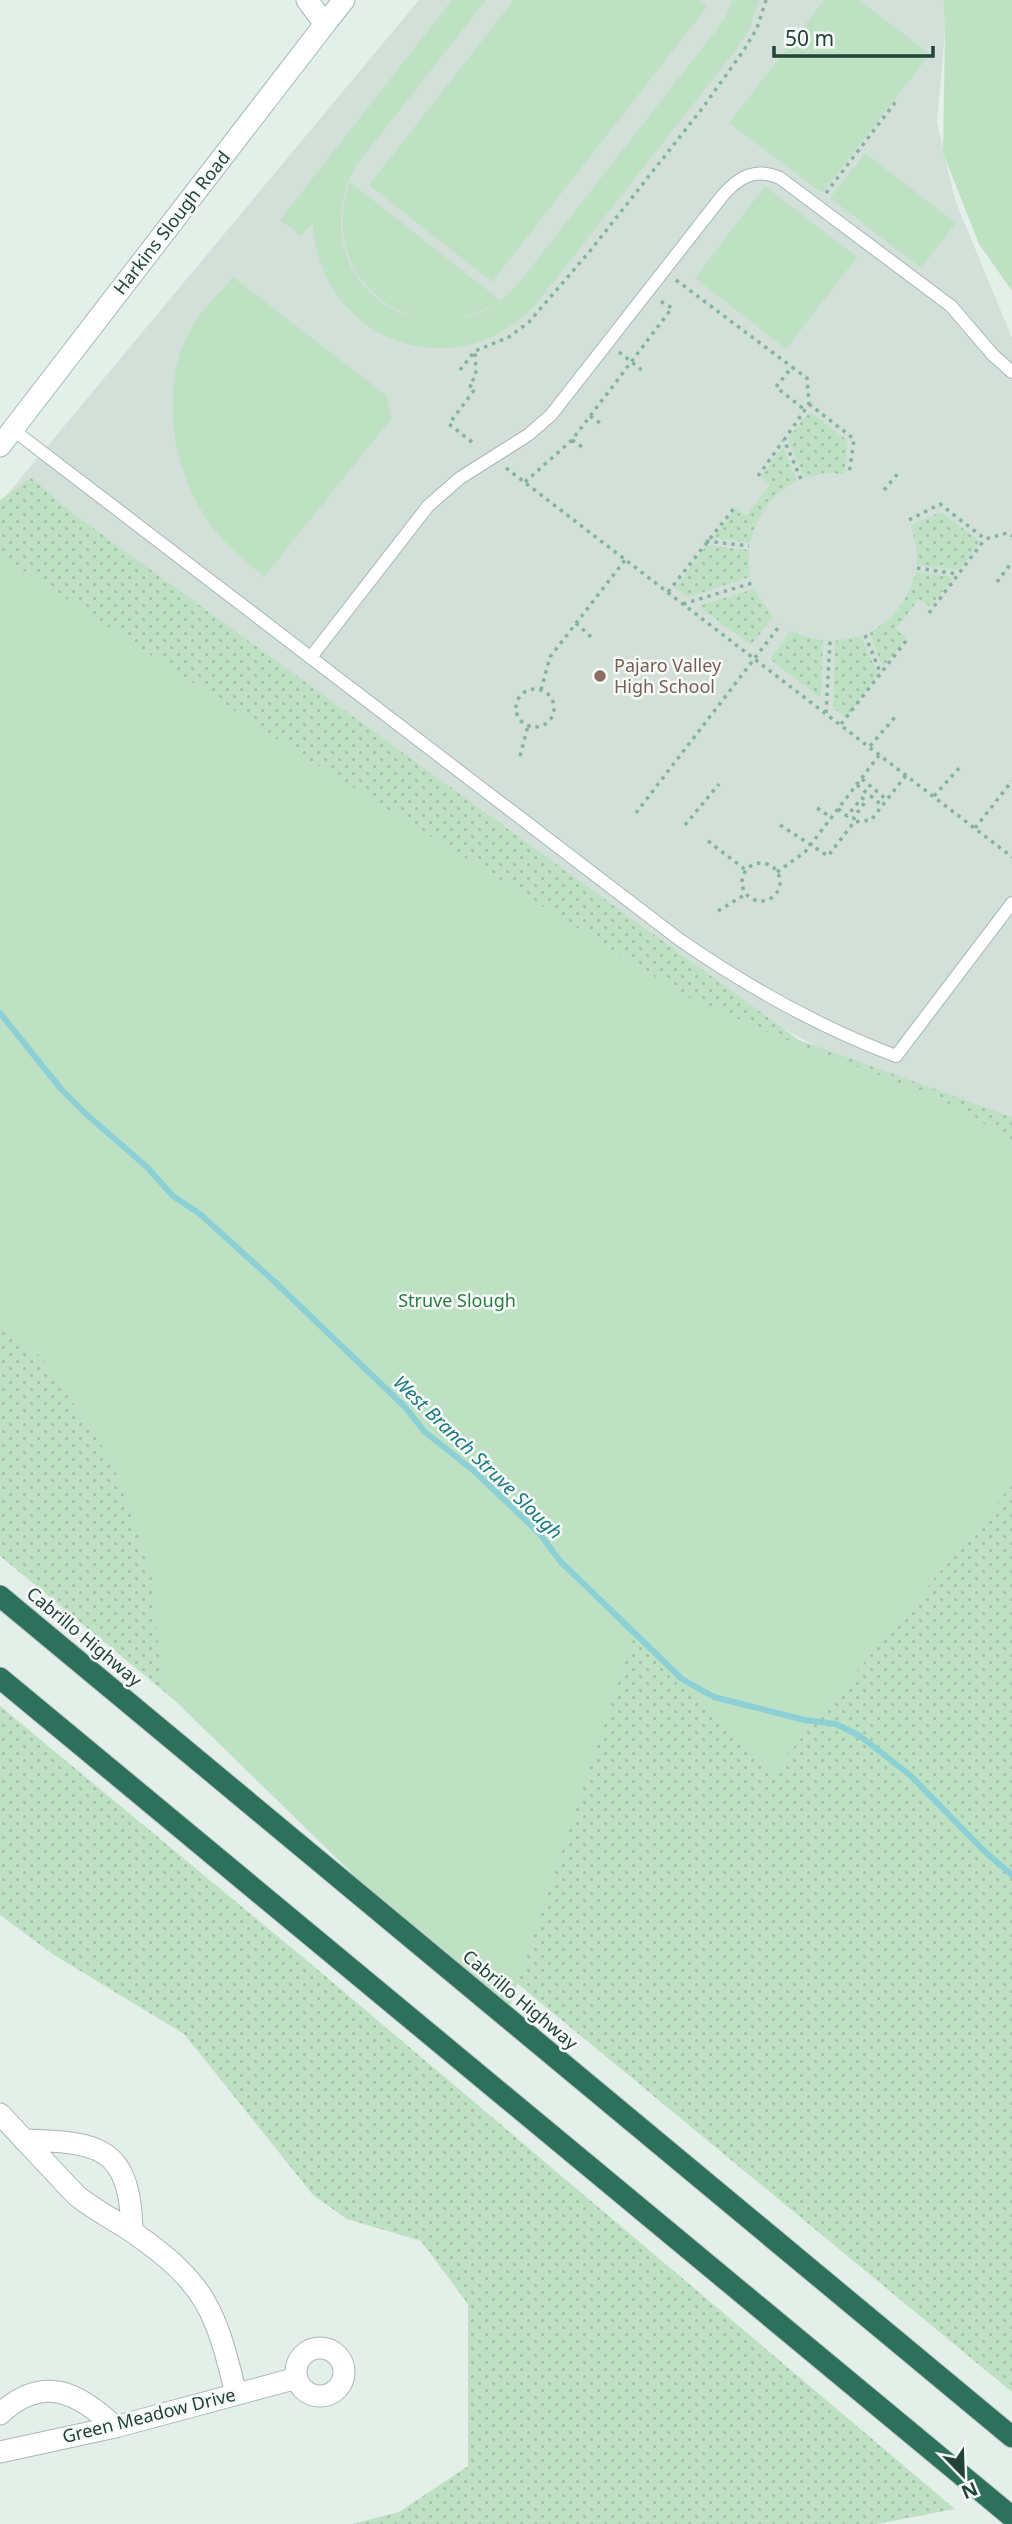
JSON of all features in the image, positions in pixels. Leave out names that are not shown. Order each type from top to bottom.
[{"type":"highway","name":"Cabrillo Highway","points":[[0,1596],[1012,2437]]},
{"type":"highway","points":[[0,1678],[1012,2517]]},
{"type":"street","points":[[307,0],[325,24]]},
{"type":"street","name":"Harkins Slough Road","points":[[6,438],[344,0]]},
{"type":"street","points":[[0,2113],[76,2195],[89,2206],[132,2231],[173,2262],[200,2292],[218,2327],[236,2394]]},
{"type":"street","points":[[24,2140],[83,2144],[106,2155],[121,2171],[125,2180],[131,2203],[132,2231]]},
{"type":"street","name":"Green Meadow Drive","points":[[0,2452],[115,2427],[297,2378]]},
{"type":"street","points":[[0,2414],[23,2398],[52,2392],[80,2399],[115,2427]]},
{"type":"lane","points":[[312,657],[422,512],[460,478],[528,435],[546,420],[723,195],[744,176],[759,173],[773,175],[816,205],[951,306],[993,355],[1012,372]]},
{"type":"lane","points":[[6,438],[312,657],[694,950],[753,988],[808,1018],[896,1056],[1012,903]]},
{"type":"path","points":[[460,370],[475,351],[509,337],[529,323],[590,251],[701,110],[744,50],[757,27],[766,0]]},
{"type":"path","points":[[816,205],[897,100]]},
{"type":"path","points":[[664,270],[807,378],[809,404],[758,476]]},
{"type":"path","points":[[524,482],[572,440],[672,308],[661,300],[654,309]]},
{"type":"path","points":[[472,442],[449,424],[475,390],[469,385],[476,376],[475,351]]},
{"type":"path","points":[[631,361],[643,371]]},
{"type":"path","points":[[792,367],[776,387],[804,410]]},
{"type":"path","points":[[809,404],[854,439],[849,474]]},
{"type":"path","points":[[590,416],[603,425]]},
{"type":"path","points":[[572,440],[585,449]]},
{"type":"path","points":[[784,440],[800,479]]},
{"type":"path","points":[[505,466],[1012,857]]},
{"type":"path","points":[[884,490],[900,471]]},
{"type":"path","points":[[909,520],[940,504],[985,539]]},
{"type":"path","points":[[668,592],[735,507]]},
{"type":"path","points":[[929,613],[985,539],[1007,533],[1012,536]]},
{"type":"path","points":[[706,541],[749,547]]},
{"type":"path","points":[[541,690],[550,657],[625,560]]},
{"type":"path","points":[[997,582],[1012,562]]},
{"type":"path","points":[[916,568],[958,574]]},
{"type":"path","points":[[683,604],[752,583]]},
{"type":"path","points":[[576,623],[592,638]]},
{"type":"path","points":[[636,813],[781,624]]},
{"type":"path","points":[[865,635],[880,672]]},
{"type":"path","points":[[826,713],[830,641]]},
{"type":"path","points":[[841,724],[906,642]]},
{"type":"path","points":[[541,690],[551,698],[552,716],[545,725],[528,726],[518,718],[518,699],[528,691],[541,690]]},
{"type":"path","points":[[870,746],[896,716]]},
{"type":"path","points":[[520,756],[528,726]]},
{"type":"path","points":[[777,872],[805,852],[880,754]]},
{"type":"path","points":[[934,796],[960,767]]},
{"type":"path","points":[[854,822],[872,820],[907,774]]},
{"type":"path","points":[[861,779],[887,800]]},
{"type":"path","points":[[975,828],[1012,781]]},
{"type":"path","points":[[685,825],[719,785]]},
{"type":"path","points":[[857,785],[883,806]]},
{"type":"path","points":[[780,825],[828,856],[866,801],[862,798],[847,816],[838,809]]},
{"type":"path","points":[[817,808],[832,818]]},
{"type":"path","points":[[708,841],[747,871]]},
{"type":"path","points":[[770,865],[777,872],[780,887],[773,897],[756,901],[746,893],[743,882],[747,871],[751,866],[770,865]]},
{"type":"path","points":[[718,911],[746,893]]},
{"type":"shaded area","name":"Pajaro Valley High School","points":[[419,0],[943,0],[945,32],[937,122],[955,200],[1012,338],[1012,1120],[829,1053],[767,1020],[0,503]]},
{"type":"green space","points":[[452,0],[486,0],[355,167],[346,189],[341,212],[342,234],[346,255],[369,292],[387,306],[409,316],[369,289],[351,262],[343,231],[345,198],[350,182],[500,300],[519,283],[714,33],[727,14],[732,0],[759,0],[750,28],[736,50],[533,308],[500,333],[464,346],[428,348],[394,340],[363,322],[338,297],[321,263],[313,223],[301,236],[280,220]]},
{"type":"green space","points":[[514,0],[698,0],[707,7],[492,282],[369,185]]},
{"type":"green space","points":[[824,0],[859,0],[930,54],[822,193],[729,123]]},
{"type":"green space","points":[[943,0],[1012,0],[1012,291],[979,244],[943,153]]},
{"type":"green space","points":[[865,153],[956,223],[921,268],[830,198]]},
{"type":"green space","points":[[765,186],[857,257],[786,349],[695,278]]},
{"type":"green space","points":[[233,277],[387,396],[391,419],[264,577],[222,539],[202,511],[189,487],[174,433],[172,405],[181,351],[196,320]]},
{"type":"green space","points":[[812,413],[848,441],[844,474],[824,473],[804,478],[788,439],[807,414]]},
{"type":"green space","points":[[783,447],[797,481],[780,492],[766,506],[750,543],[713,538],[736,508],[746,516],[770,485],[760,477]]},
{"type":"green space","name":"Struve Slough","points":[[31,478],[75,515],[799,1040],[1012,1117],[1012,2392],[0,1556],[0,500]]},
{"type":"green space","points":[[941,512],[978,540],[978,545],[959,570],[917,565],[916,544],[911,525]]},
{"type":"green space","points":[[707,545],[748,550],[750,577],[688,597],[675,588]]},
{"type":"green space","name":"Struve Slough","points":[[0,555],[301,755],[686,996],[779,1037],[931,1095],[977,1118],[1012,1146],[1012,1485],[774,1771],[633,1639],[507,2015],[403,1923],[163,1689],[151,1570],[111,1459],[43,1359],[0,1321]]},
{"type":"green space","points":[[916,572],[953,577],[930,607],[919,599],[896,629],[906,638],[883,667],[869,633],[893,615],[909,591]]},
{"type":"green space","points":[[754,589],[773,617],[751,645],[701,608],[702,605]]},
{"type":"green space","points":[[791,631],[823,641],[819,697],[770,659]]},
{"type":"green space","points":[[861,636],[878,675],[846,718],[833,707],[835,641]]},
{"type":"green space","points":[[0,1706],[317,1969],[955,2509],[877,2524],[352,2524],[399,2512],[468,2466],[468,2304],[421,2241],[347,2219],[313,2195],[184,2034],[54,1955],[0,1915]]},
{"type":"waterway","name":"West Branch Struve Slough","points":[[0,1013],[61,1089],[86,1114],[147,1167],[173,1196],[200,1214],[276,1283],[404,1406],[425,1432],[474,1471],[540,1534],[560,1561],[682,1679],[714,1697],[805,1720],[836,1724],[860,1736],[911,1776],[984,1851],[1012,1875]]},
{"type":"place","name":"Pajaro Valley High School","points":[[600,676]]}]
